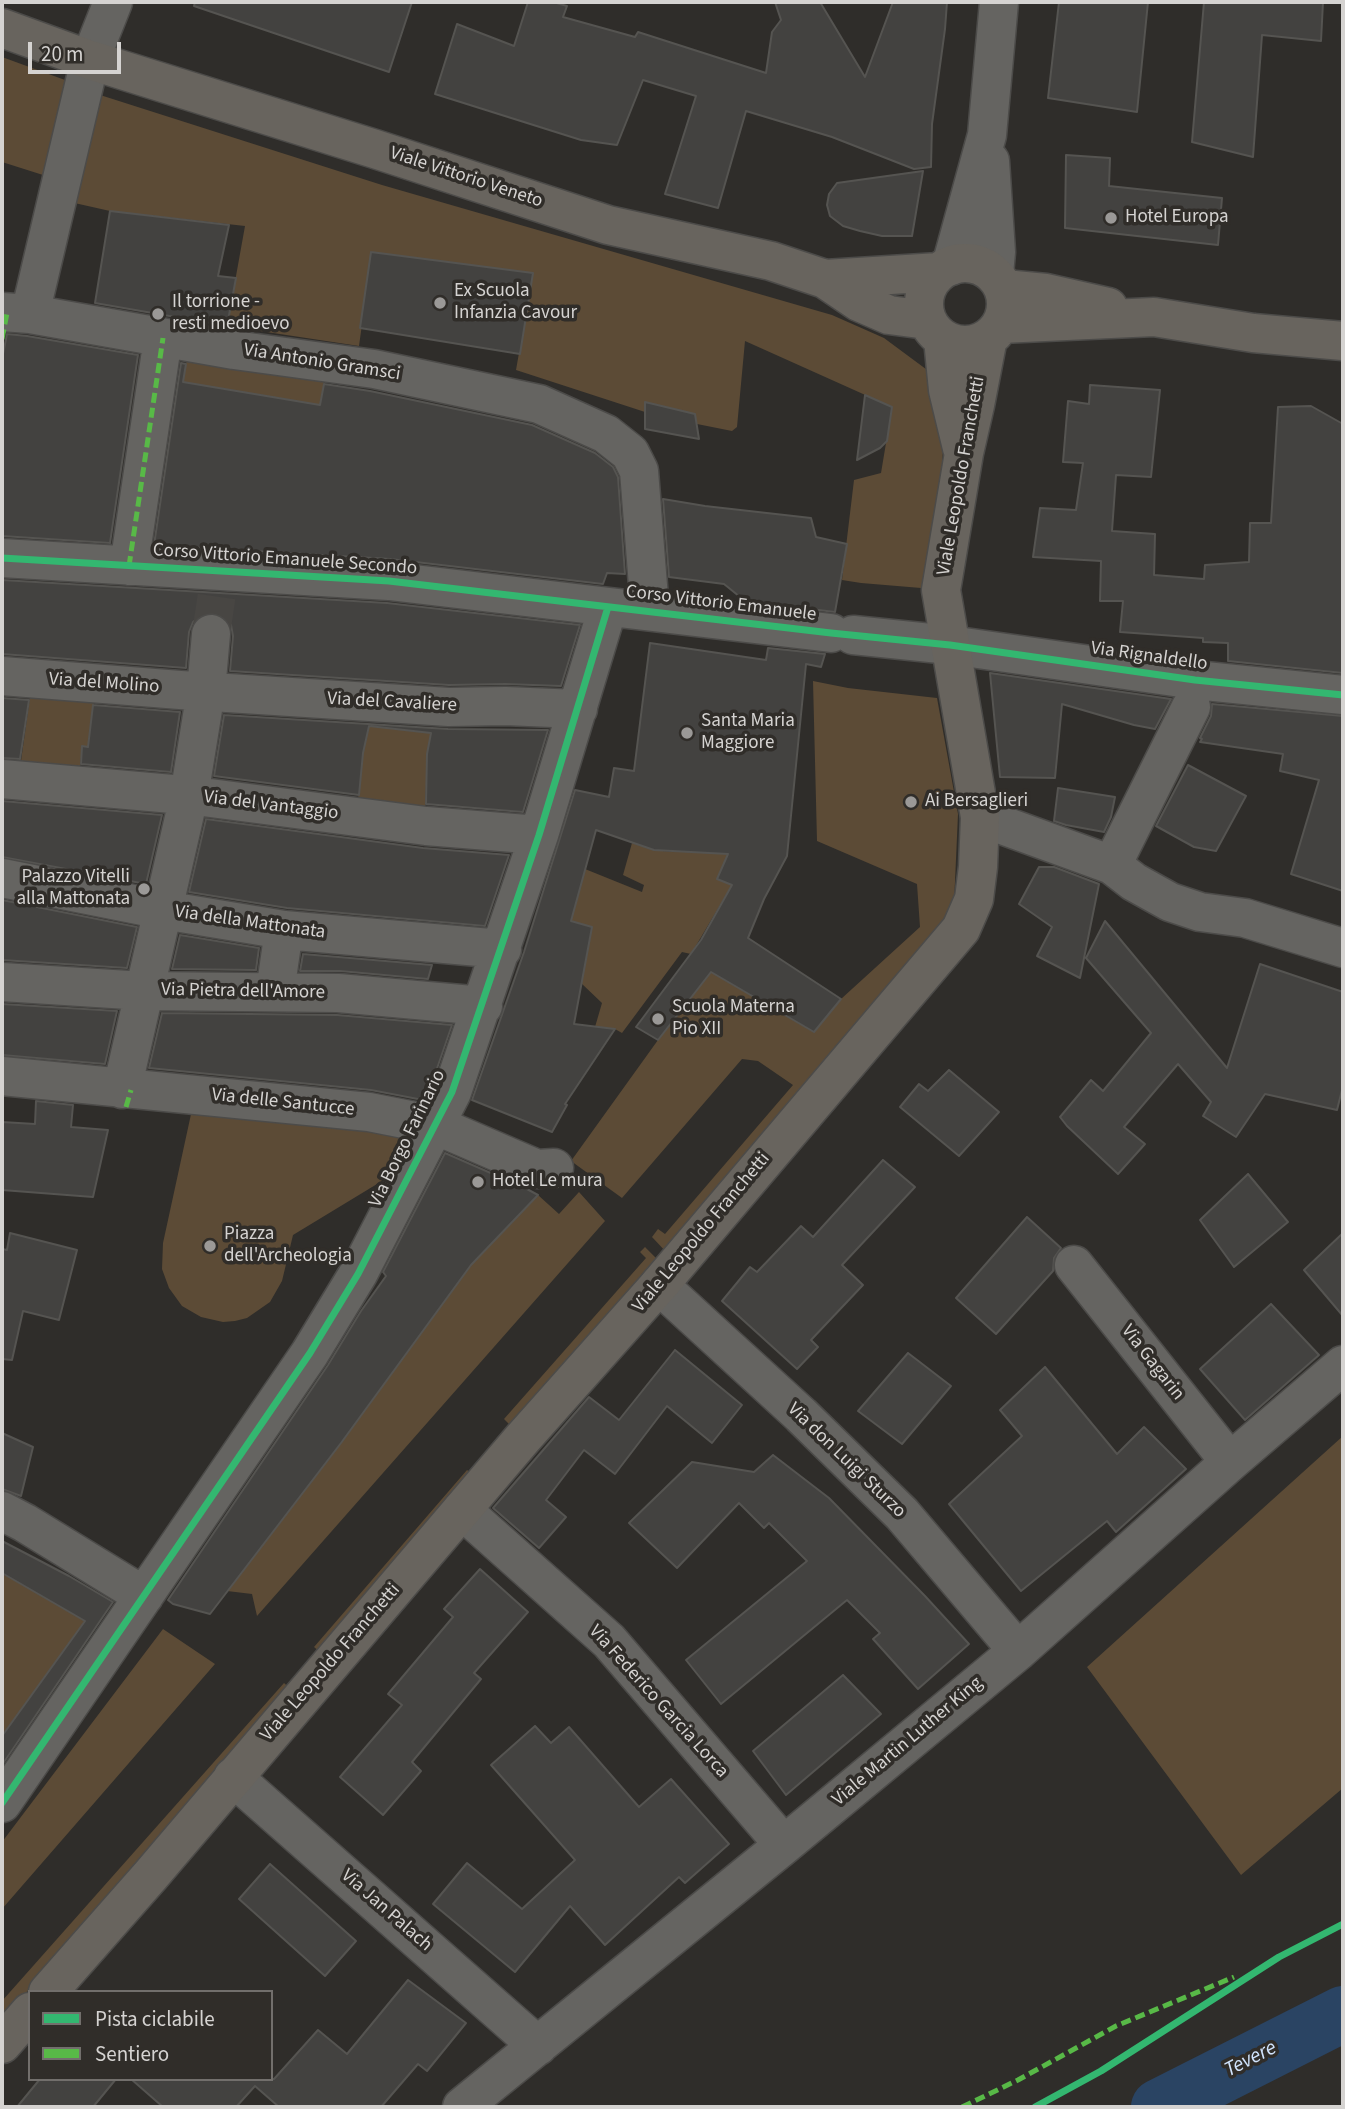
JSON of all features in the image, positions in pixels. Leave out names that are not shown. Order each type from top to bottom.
[{"type":"main road","name":"Viale Vittorio Veneto","points":[[2,28],[90,60],[608,225],[771,261],[825,279],[945,269]]},
{"type":"main road","points":[[825,279],[859,302],[889,315],[935,329],[953,343],[965,345],[977,343],[996,306],[984,267],[962,263],[945,269],[930,283],[925,294],[925,307],[935,329],[964,453]]},
{"type":"main road","points":[[996,306],[1154,317],[1253,333],[1343,341]]},
{"type":"main road","name":"Viale Leopoldo Franchetti","points":[[50,1990],[659,1285],[961,929],[974,899],[980,817],[941,590],[964,453],[996,306]]},
{"type":"main road","points":[[2,2044],[28,2014]]},
{"type":"street","points":[[10,320],[90,60],[113,2]]},
{"type":"street","points":[[996,306],[992,176],[987,135],[999,2]]},
{"type":"street","points":[[945,269],[987,135]]},
{"type":"street","name":"Via Antonio Gramsci","points":[[10,320],[163,338],[374,369],[539,404],[606,434],[630,453],[639,471],[650,611]]},
{"type":"street","points":[[129,566],[163,338]]},
{"type":"street","name":"Corso Vittorio Emanuele Secondo","points":[[2,558],[129,566],[219,576],[389,581],[608,607]]},
{"type":"street","name":"Corso Vittorio Emanuele","points":[[608,607],[950,645]]},
{"type":"street","name":"Via Borgo Farinario","points":[[2,1803],[310,1353],[358,1274],[453,1092],[539,835],[608,607]]},
{"type":"street","points":[[126,1095],[144,990],[189,796],[206,691],[211,634]]},
{"type":"street","name":"Via Rignaldello","points":[[950,645],[1195,680],[1343,695]]},
{"type":"street","name":"Via del Molino","points":[[2,676],[206,691]]},
{"type":"street","name":"Via del Cavaliere","points":[[206,691],[442,706],[578,709]]},
{"type":"street","points":[[1112,864],[1191,707]]},
{"type":"street","name":"Via del Vantaggio","points":[[2,779],[189,796],[426,826],[539,835]]},
{"type":"street","points":[[980,817],[1112,864],[1133,882],[1170,902],[1200,912],[1245,918],[1343,948]]},
{"type":"street","name":"Via della Mattonata","points":[[2,878],[163,910],[285,930],[502,949]]},
{"type":"street","points":[[275,992],[285,930]]},
{"type":"street","name":"Via Pietra dell'Amore","points":[[2,982],[144,990],[351,993],[483,1006]]},
{"type":"street","name":"Via delle Santucce","points":[[2,1076],[94,1084],[126,1095],[204,1095],[369,1112],[435,1125],[537,1169],[554,1168]]},
{"type":"street","name":"Via Gagarin","points":[[1074,1265],[1230,1462]]},
{"type":"street","name":"Via don Luigi Sturzo","points":[[659,1285],[801,1415],[902,1514],[1018,1651]]},
{"type":"street","name":"Viale Martin Luther King","points":[[462,2107],[1018,1651],[1343,1365]]},
{"type":"street","name":"Via Federico Garcia Lorca","points":[[462,1510],[608,1641],[784,1845]]},
{"type":"street","points":[[2,1511],[144,1596]]},
{"type":"street","name":"Via Jan Palach","points":[[233,1777],[538,2046]]},
{"type":"shaded area","points":[[2,57],[65,80],[43,175],[2,162]]},
{"type":"shaded area","points":[[97,94],[382,185],[832,315],[884,338],[938,378],[947,395],[933,589],[842,580],[854,480],[881,473],[892,407],[745,341],[737,427],[732,431],[697,424],[695,414],[646,402],[645,412],[516,370],[533,273],[372,252],[359,346],[227,326],[245,226],[110,211],[70,202]]},
{"type":"shaded area","points":[[188,353],[325,375],[320,409],[280,398],[183,382]]},
{"type":"shaded area","points":[[813,681],[848,688],[937,698],[958,814],[954,904],[941,936],[667,1253],[652,1237],[658,1229],[665,1234],[793,1085],[758,1061],[742,1059],[622,1198],[571,1161],[658,1040],[711,972],[814,1032],[841,999],[920,927],[917,884],[817,841]]},
{"type":"shaded area","points":[[32,683],[94,702],[90,732],[106,749],[82,746],[79,780],[19,775]]},
{"type":"shaded area","points":[[369,726],[431,733],[427,753],[425,816],[357,808]]},
{"type":"shaded area","points":[[649,836],[662,851],[683,852],[689,845],[733,844],[717,879],[732,885],[691,954],[682,952],[622,1033],[615,1029],[595,1027],[602,1003],[581,983],[592,927],[571,921],[585,869],[642,892],[644,885],[623,875],[632,843],[645,847]]},
{"type":"shaded area","points":[[193,1105],[400,1124],[405,1141],[382,1181],[293,1235],[282,1281],[270,1302],[247,1318],[235,1321],[223,1322],[201,1317],[182,1306],[169,1288],[162,1269],[163,1243]]},
{"type":"shaded area","points":[[579,1192],[605,1221],[257,1616],[252,1594],[227,1591],[471,1265],[538,1195],[559,1214]]},
{"type":"shaded area","points":[[645,1247],[660,1262],[513,1428],[504,1419],[646,1258],[640,1252]]},
{"type":"shaded area","points":[[1343,1436],[1343,1788],[1241,1875],[1087,1667]]},
{"type":"shaded area","points":[[467,1470],[474,1475],[321,1653],[314,1647]]},
{"type":"shaded area","points":[[2,1573],[85,1621],[2,1736]]},
{"type":"shaded area","points":[[163,1629],[215,1664],[2,1909],[2,1842]]},
{"type":"shaded area","points":[[284,1683],[293,1691],[2,2020],[2,2001]]},
{"type":"building","points":[[195,2],[412,2],[389,72],[194,6]]},
{"type":"building","points":[[528,2],[553,2],[567,6],[563,17],[635,37],[638,32],[766,73],[772,32],[781,20],[775,2],[820,2],[865,77],[893,2],[947,2],[932,124],[931,167],[914,169],[832,137],[746,111],[718,208],[665,194],[696,96],[643,80],[617,145],[581,140],[435,94],[457,24],[514,46]]},
{"type":"building","points":[[1059,2],[1148,2],[1137,112],[1048,98]]},
{"type":"building","points":[[1204,2],[1323,2],[1321,41],[1262,35],[1253,157],[1192,142]]},
{"type":"building","points":[[1066,155],[1110,158],[1109,186],[1222,198],[1218,245],[1065,228]]},
{"type":"building","points":[[923,171],[912,236],[882,236],[860,231],[843,226],[830,216],[827,205],[829,194],[837,183]]},
{"type":"building","points":[[110,211],[229,225],[218,276],[236,278],[227,326],[95,303]]},
{"type":"building","points":[[371,252],[533,273],[520,354],[360,328]]},
{"type":"building","points":[[7,334],[138,355],[110,543],[2,536],[2,359]]},
{"type":"building","points":[[181,363],[186,364],[183,382],[320,405],[324,384],[370,391],[532,425],[595,453],[613,467],[618,477],[625,574],[607,573],[603,584],[390,559],[154,545]]},
{"type":"building","points":[[1090,385],[1160,390],[1151,477],[1116,475],[1112,531],[1155,534],[1154,575],[1204,579],[1205,565],[1249,562],[1250,523],[1271,523],[1278,407],[1311,406],[1343,424],[1343,673],[1228,661],[1228,643],[1203,642],[1203,638],[1120,632],[1123,601],[1100,601],[1101,561],[1033,557],[1040,508],[1076,510],[1083,463],[1063,462],[1068,401],[1089,404]]},
{"type":"building","points":[[865,395],[892,407],[887,441],[880,448],[857,460]]},
{"type":"building","points":[[645,402],[695,414],[699,439],[645,429]]},
{"type":"building","points":[[663,499],[811,518],[816,537],[847,544],[835,612],[745,601],[724,584],[669,577]]},
{"type":"building","points":[[2,580],[387,603],[580,625],[561,686],[449,685],[230,671],[233,636],[231,625],[224,617],[212,612],[201,615],[193,622],[189,632],[186,668],[2,654]]},
{"type":"building","points":[[650,643],[766,660],[768,648],[825,654],[821,667],[806,664],[787,856],[764,899],[748,938],[841,999],[814,1032],[711,972],[658,1040],[636,1027],[701,940],[732,885],[717,879],[728,854],[654,850],[596,830],[571,921],[592,927],[574,1024],[615,1029],[565,1104],[567,1105],[552,1132],[472,1100],[524,952],[575,790],[609,797],[614,768],[634,771]]},
{"type":"building","points":[[990,673],[1171,699],[1155,729],[1062,704],[1055,778],[1000,777]]},
{"type":"building","points":[[2,698],[29,700],[20,759],[2,758]]},
{"type":"building","points":[[1212,704],[1343,716],[1343,891],[1291,874],[1319,780],[1280,771],[1283,754],[1200,742],[1211,716]]},
{"type":"building","points":[[93,705],[180,712],[171,772],[81,764],[82,746],[88,747]]},
{"type":"building","points":[[224,715],[448,729],[548,730],[523,812],[426,804],[427,754],[431,733],[369,726],[359,795],[214,776]]},
{"type":"building","points":[[1188,765],[1246,796],[1216,851],[1194,847],[1156,826]]},
{"type":"building","points":[[1058,788],[1115,797],[1111,817],[1104,832],[1054,821]]},
{"type":"building","points":[[2,801],[162,815],[146,884],[2,857]]},
{"type":"building","points":[[206,819],[423,848],[509,855],[485,926],[287,908],[189,892]]},
{"type":"building","points":[[1039,867],[1054,867],[1099,884],[1080,978],[1037,956],[1052,927],[1019,904]]},
{"type":"building","points":[[2,900],[137,927],[127,968],[2,960]]},
{"type":"building","points":[[1105,921],[1227,1068],[1260,964],[1343,992],[1343,1086],[1337,1110],[1265,1094],[1236,1137],[1203,1116],[1211,1102],[1178,1064],[1124,1127],[1145,1144],[1118,1174],[1060,1117],[1091,1080],[1103,1091],[1151,1033],[1086,958]]},
{"type":"building","points":[[180,935],[259,948],[256,970],[172,969]]},
{"type":"building","points":[[303,954],[432,965],[428,979],[340,971],[300,971]]},
{"type":"building","points":[[2,1004],[117,1011],[105,1064],[2,1055]]},
{"type":"building","points":[[162,1013],[337,1015],[452,1025],[432,1083],[423,1100],[371,1090],[149,1068]]},
{"type":"building","points":[[949,1070],[999,1112],[959,1156],[900,1107],[919,1084],[928,1091]]},
{"type":"building","points":[[36,1101],[73,1105],[71,1127],[108,1130],[93,1197],[2,1190],[2,1122],[35,1124]]},
{"type":"building","points":[[445,1153],[538,1195],[471,1265],[341,1443],[210,1614],[173,1604],[168,1600],[386,1276],[383,1272]]},
{"type":"building","points":[[883,1160],[915,1187],[842,1265],[863,1285],[811,1340],[818,1347],[797,1369],[722,1301],[750,1267],[757,1272],[801,1226],[813,1237]]},
{"type":"building","points":[[1248,1174],[1288,1222],[1234,1267],[1200,1220]]},
{"type":"building","points":[[1027,1217],[1061,1248],[1054,1258],[1053,1271],[996,1334],[956,1298]]},
{"type":"building","points":[[10,1233],[77,1250],[59,1320],[23,1311],[12,1360],[2,1359],[2,1249],[7,1250]]},
{"type":"building","points":[[1343,1233],[1343,1316],[1304,1270]]},
{"type":"building","points":[[1271,1304],[1319,1355],[1245,1420],[1200,1369]]},
{"type":"building","points":[[675,1350],[742,1405],[712,1443],[667,1406],[615,1474],[584,1450],[546,1500],[566,1517],[539,1548],[493,1508],[589,1397],[619,1420]]},
{"type":"building","points":[[908,1353],[951,1386],[902,1444],[858,1411]]},
{"type":"building","points":[[1045,1367],[1117,1454],[1144,1427],[1186,1469],[1116,1532],[1107,1521],[1021,1591],[949,1504],[1022,1436],[1000,1410]]},
{"type":"building","points":[[2,1433],[33,1447],[21,1496],[2,1489]]},
{"type":"building","points":[[773,1455],[829,1498],[969,1644],[918,1689],[873,1639],[880,1633],[847,1600],[721,1704],[686,1660],[807,1561],[769,1523],[764,1528],[739,1503],[677,1568],[629,1523],[692,1462],[754,1472]]},
{"type":"building","points":[[2,1541],[113,1602],[2,1765],[2,1736],[85,1621],[2,1573]]},
{"type":"building","points":[[480,1569],[528,1612],[474,1673],[481,1679],[412,1762],[421,1771],[383,1815],[340,1777],[402,1705],[388,1694],[453,1617],[444,1609]]},
{"type":"building","points":[[843,1675],[881,1714],[786,1795],[753,1751]]},
{"type":"building","points":[[535,1726],[551,1743],[569,1727],[639,1807],[671,1779],[729,1844],[685,1883],[679,1877],[605,1945],[570,1906],[515,1972],[433,1904],[467,1863],[522,1909],[575,1860],[491,1765]]},
{"type":"building","points":[[270,1864],[356,1941],[325,1976],[239,1899]]},
{"type":"building","points":[[408,1980],[466,2023],[427,2071],[418,2064],[381,2107],[279,2107],[255,2086],[236,2107],[163,2107],[133,2081],[273,2081],[318,2030],[347,2054]]},
{"type":"building","points":[[38,2081],[114,2081],[93,2107],[17,2107]]},
{"type":"waterway","name":"Tevere","points":[[1159,2107],[1343,2014]]},
{"type":"tunnel","points":[[211,634],[219,580]]},
{"type":"marked path","points":[[2,339],[7,313]]},
{"type":"marked path","points":[[129,566],[163,338]]},
{"type":"marked path","points":[[126,1107],[131,1090]]},
{"type":"marked path","points":[[962,2107],[1018,2080],[1116,2026],[1234,1977]]},
{"type":"cycle path","points":[[2,558],[389,581],[950,645],[1195,680],[1343,695]]},
{"type":"cycle path","points":[[2,1803],[310,1353],[358,1274],[452,1092],[539,835],[608,607]]},
{"type":"cycle path","points":[[1035,2107],[1101,2071],[1279,1957],[1343,1924]]},
{"type":"place","name":"Hotel Europa","points":[[1111,218]]},
{"type":"place","name":"Ex Scuola Infanzia Cavour","points":[[440,303]]},
{"type":"place","name":"Il torrione - resti medioevo","points":[[158,314]]},
{"type":"place","name":"Santa Maria Maggiore","points":[[687,733]]},
{"type":"place","name":"Ai Bersaglieri","points":[[911,802]]},
{"type":"place","name":"Palazzo Vitelli alla Mattonata","points":[[144,889]]},
{"type":"place","name":"Scuola Materna Pio XII","points":[[658,1019]]},
{"type":"place","name":"Hotel Le mura","points":[[478,1182]]},
{"type":"place","name":"Piazza dell'Archeologia","points":[[210,1246]]}]
